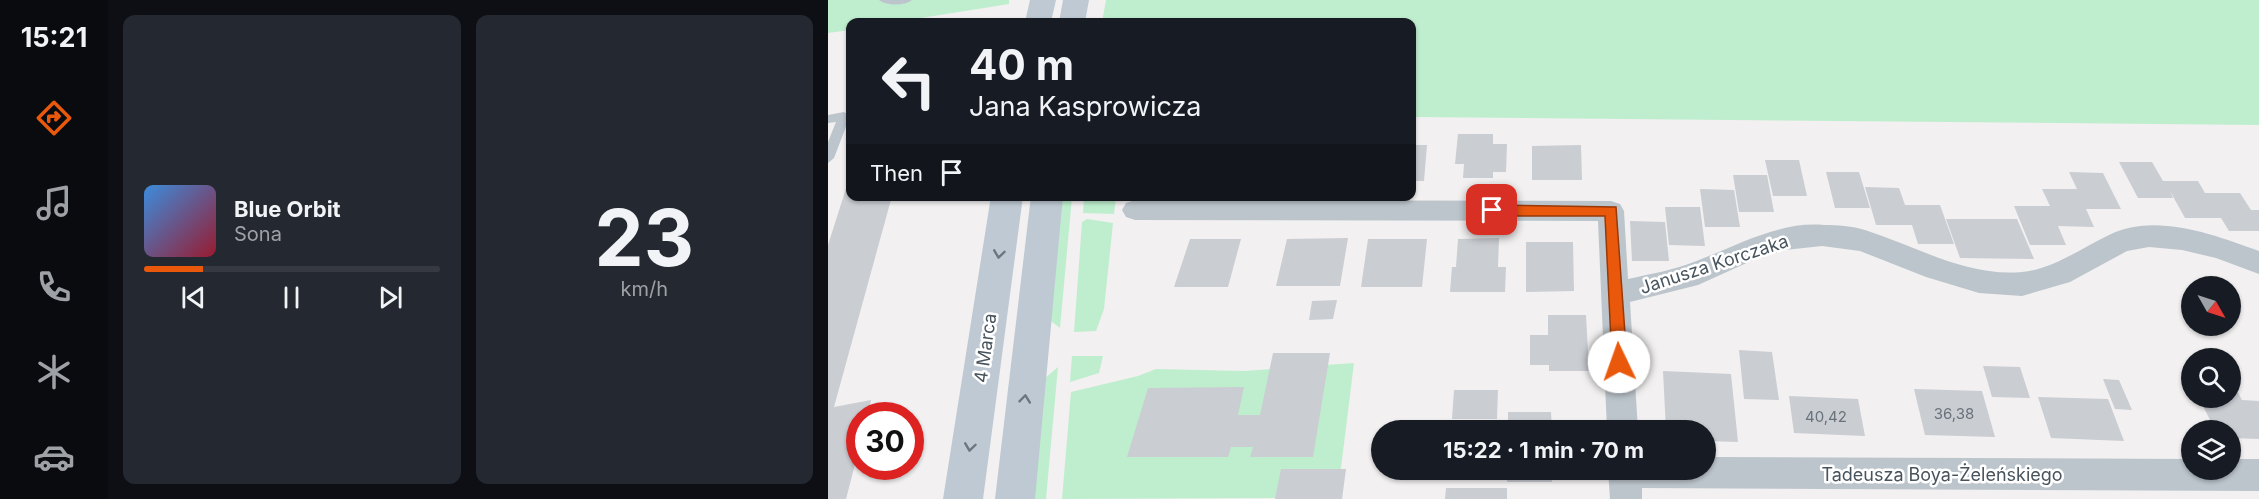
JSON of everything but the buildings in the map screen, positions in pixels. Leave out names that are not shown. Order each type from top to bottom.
[{"type":"main road","points":[[1039,18],[1043,0]]},
{"type":"main road","points":[[1073,18],[1076,0]]},
{"type":"main road","name":"4 Marca","points":[[963,499],[1006,201]]},
{"type":"main road","points":[[1014,499],[1046,201]]},
{"type":"street","points":[[1135,210],[1611,211],[1622,420]]},
{"type":"street","name":"Janusza Korczaka","points":[[1616,294],[1698,273],[1742,253],[1785,239],[1822,235],[1862,240],[1936,269],[1979,281],[2022,284],[2060,274],[2121,241],[2149,236],[2182,239],[2259,262]]},
{"type":"street","name":"Tadeusza Boya-Żeleńskiego","points":[[1716,479],[2259,475]]},
{"type":"lane","points":[[884,0],[907,0]]},
{"type":"lane","points":[[828,118],[844,116],[828,158]]},
{"type":"green space","points":[[828,0],[1009,0],[1009,4],[921,18],[846,18],[846,31],[828,33]]},
{"type":"green space","points":[[1106,0],[2259,0],[2259,125],[1416,117],[1416,18],[1103,18]]},
{"type":"green space","points":[[1062,201],[1072,201],[1060,328],[1051,321]]},
{"type":"green space","points":[[1084,201],[1116,201],[1114,214],[1083,213]]},
{"type":"green space","points":[[1087,219],[1113,223],[1104,309],[1096,331],[1074,332],[1082,222]]},
{"type":"green space","points":[[1072,356],[1103,356],[1099,373],[1070,382]]},
{"type":"green space","points":[[1354,363],[1339,484],[1281,498],[1062,499],[1071,392],[1138,376],[1156,369],[1244,371]]},
{"type":"green space","points":[[1058,367],[1046,499],[1034,499],[1044,379]]},
{"type":"route","points":[[1492,210],[1611,211],[1619,362]]}]
